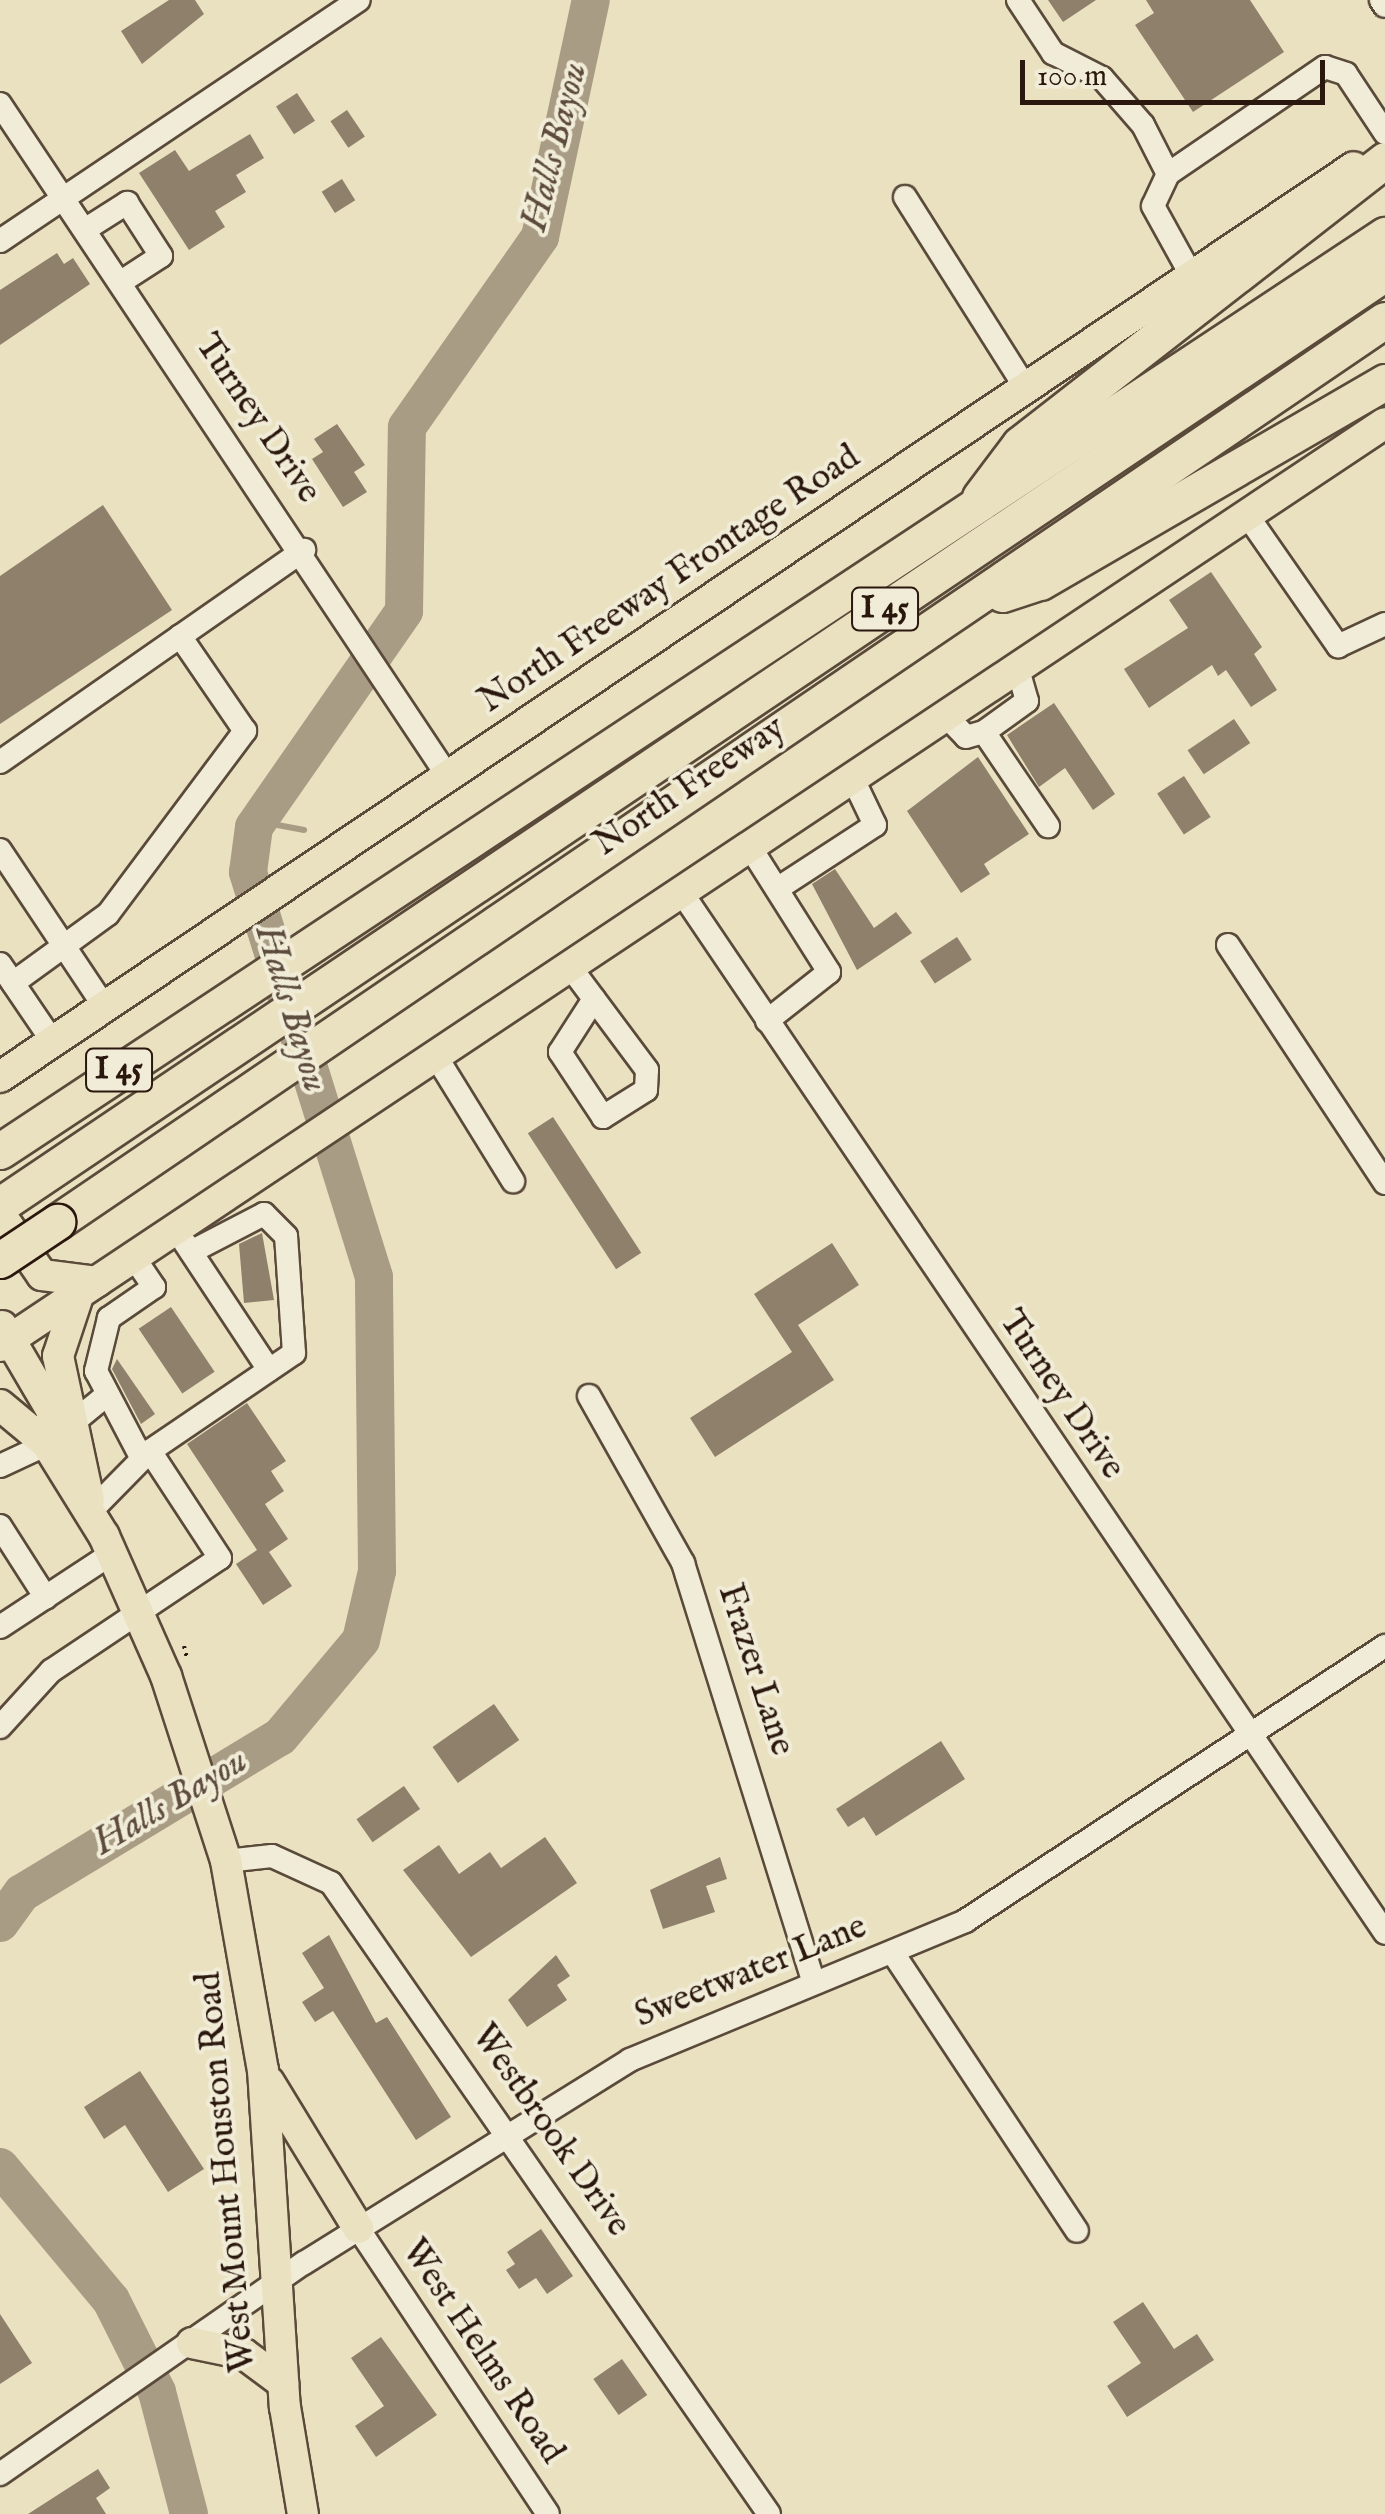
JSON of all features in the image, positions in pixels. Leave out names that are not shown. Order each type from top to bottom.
[{"type":"highway","points":[[962,521],[1020,444],[1385,160]]},
{"type":"highway","name":"I 45","points":[[4,1149],[358,908],[962,521],[1385,235]]},
{"type":"highway","name":"North Freeway","points":[[0,1205],[1385,273]]},
{"type":"highway","name":"North Freeway","points":[[0,1260],[403,980],[1385,320]]},
{"type":"highway","points":[[958,608],[1040,582],[1385,382]]},
{"type":"main road","name":"North Freeway Frontage Road","points":[[4,1065],[53,1042],[192,943],[449,778],[1023,384],[1385,146]]},
{"type":"main road","points":[[0,1433],[25,1454],[53,1413],[3,1336],[93,1287],[134,1259],[184,1242],[280,1160],[1384,427]]},
{"type":"main road","points":[[0,1099],[102,1031],[192,943]]},
{"type":"main road","points":[[0,1214],[42,1275],[72,1286],[93,1287]]},
{"type":"main road","points":[[84,1500],[76,1418],[59,1340],[93,1287]]},
{"type":"main road","name":"West Mount Houston Road","points":[[0,1406],[25,1454],[84,1500],[144,1609],[223,1852],[264,2070],[274,2284],[284,2395],[303,2514]]},
{"type":"main road","points":[[264,2070],[358,2228]]},
{"type":"main road","points":[[192,2344],[234,2350],[284,2395]]},
{"type":"street","points":[[0,241],[358,0]]},
{"type":"street","points":[[1018,0],[1052,53],[1102,78],[1133,113],[1168,174]]},
{"type":"street","points":[[1381,0],[1385,6]]},
{"type":"street","points":[[1190,272],[1153,206],[1168,174],[1325,66],[1346,74],[1385,133]]},
{"type":"street","name":"Turney Drive","points":[[0,104],[304,550],[449,778]]},
{"type":"street","points":[[904,197],[1023,384]]},
{"type":"street","points":[[86,229],[127,204],[161,256],[121,282]]},
{"type":"street","points":[[1247,515],[1338,646],[1385,624]]},
{"type":"street","points":[[0,762],[304,550]]},
{"type":"street","points":[[53,1042],[4,973],[66,948],[108,914],[245,731],[180,636]]},
{"type":"street","points":[[946,716],[966,737],[984,732],[1031,690],[1018,668]]},
{"type":"street","points":[[988,688],[1006,716]]},
{"type":"street","points":[[984,732],[1048,826]]},
{"type":"street","points":[[777,889],[875,825],[852,779]]},
{"type":"street","points":[[750,847],[828,972],[767,1021]]},
{"type":"street","points":[[0,850],[104,1006]]},
{"type":"street","name":"Turney Drive","points":[[682,893],[1385,1934]]},
{"type":"street","points":[[1228,946],[1385,1182]]},
{"type":"street","points":[[572,968],[647,1070],[646,1090],[603,1117],[560,1052],[594,999]]},
{"type":"street","points":[[438,1058],[513,1181]]},
{"type":"street","points":[[84,1500],[294,1353],[286,1236],[277,1222],[243,1218],[184,1242],[269,1370]]},
{"type":"street","points":[[0,1727],[50,1671],[220,1558],[103,1398],[96,1371],[109,1318],[154,1287],[134,1259]]},
{"type":"street","name":"Frazer Lane","points":[[589,1396],[683,1563],[814,1984]]},
{"type":"street","points":[[25,1454],[103,1398]]},
{"type":"street","points":[[0,1526],[46,1598]]},
{"type":"street","points":[[0,1627],[102,1560]]},
{"type":"street","name":"Sweetwater Lane","points":[[0,2474],[358,2228],[686,2030],[894,1953],[1018,1890],[1385,1646]]},
{"type":"street","name":"Westbrook Drive","points":[[223,1852],[272,1856],[330,1883],[514,2137],[769,2514]]},
{"type":"street","points":[[894,1953],[1077,2232]]},
{"type":"street","name":"West Helms Road","points":[[358,2228],[548,2514]]},
{"type":"building","points":[[169,0],[195,0],[204,14],[142,64],[121,31]]},
{"type":"building","points":[[1048,0],[1096,0],[1063,22]]},
{"type":"building","points":[[1146,0],[1250,0],[1284,52],[1193,112],[1135,25],[1154,13]]},
{"type":"building","points":[[297,93],[315,121],[294,134],[276,107]]},
{"type":"building","points":[[347,110],[365,137],[348,148],[330,121]]},
{"type":"building","points":[[250,134],[264,158],[236,175],[246,192],[215,211],[225,227],[189,250],[139,173],[175,150],[189,171]]},
{"type":"building","points":[[342,179],[355,200],[335,213],[322,192]]},
{"type":"building","points":[[57,253],[64,264],[73,258],[90,284],[0,345],[0,290]]},
{"type":"building","points":[[337,424],[365,465],[354,472],[367,492],[343,507],[312,459],[323,452],[314,439]]},
{"type":"building","points":[[103,505],[172,610],[0,724],[0,576]]},
{"type":"building","points":[[1211,572],[1262,647],[1254,654],[1277,690],[1251,707],[1226,670],[1218,676],[1212,665],[1149,708],[1124,669],[1188,628],[1169,600]]},
{"type":"building","points":[[1054,703],[1115,794],[1093,810],[1065,768],[1039,787],[1007,735]]},
{"type":"building","points":[[1234,719],[1250,743],[1204,774],[1188,750]]},
{"type":"building","points":[[978,757],[1029,834],[984,864],[990,874],[961,893],[907,811]]},
{"type":"building","points":[[1184,776],[1211,817],[1184,835],[1157,793]]},
{"type":"building","points":[[835,869],[874,928],[896,912],[912,933],[857,970],[812,884]]},
{"type":"building","points":[[957,937],[972,960],[935,984],[920,961]]},
{"type":"building","points":[[553,1117],[641,1253],[616,1269],[528,1133]]},
{"type":"building","points":[[262,1233],[274,1300],[244,1303],[239,1244]]},
{"type":"building","points":[[832,1243],[859,1285],[798,1325],[834,1380],[715,1457],[690,1418],[792,1352],[754,1294]]},
{"type":"building","points":[[171,1307],[215,1372],[182,1393],[139,1329]]},
{"type":"building","points":[[117,1359],[155,1414],[141,1424],[112,1369]]},
{"type":"building","points":[[247,1403],[286,1461],[271,1471],[284,1491],[265,1504],[288,1539],[269,1552],[292,1586],[263,1605],[236,1564],[257,1550],[187,1444]]},
{"type":"building","points":[[494,1704],[519,1740],[458,1783],[433,1747]]},
{"type":"building","points":[[941,1741],[965,1779],[876,1836],[864,1817],[848,1827],[836,1809]]},
{"type":"building","points":[[404,1786],[420,1809],[373,1842],[356,1819]]},
{"type":"building","points":[[545,1837],[577,1883],[471,1957],[403,1870],[439,1845],[459,1874],[490,1852],[501,1868]]},
{"type":"building","points":[[720,1857],[727,1879],[706,1886],[715,1912],[663,1929],[650,1890]]},
{"type":"building","points":[[329,1935],[376,2023],[387,2017],[451,2117],[416,2140],[333,2011],[315,2022],[302,2002],[324,1988],[302,1953]]},
{"type":"building","points":[[556,1955],[570,1976],[557,1985],[567,2000],[527,2027],[508,2000]]},
{"type":"building","points":[[140,2071],[204,2169],[168,2192],[125,2125],[104,2139],[84,2107]]},
{"type":"building","points":[[541,2229],[573,2276],[547,2294],[536,2278],[519,2289],[506,2270],[515,2264],[507,2252]]},
{"type":"building","points":[[1143,2302],[1174,2349],[1197,2334],[1214,2360],[1127,2417],[1107,2386],[1141,2363],[1113,2322]]},
{"type":"building","points":[[0,2314],[32,2363],[0,2384]]},
{"type":"building","points":[[381,2337],[437,2415],[376,2457],[355,2426],[384,2406],[351,2358]]},
{"type":"building","points":[[622,2359],[647,2395],[619,2415],[593,2379]]},
{"type":"building","points":[[98,2469],[110,2488],[96,2498],[106,2514],[28,2514]]},
{"type":"waterway","name":"Halls Bayou","points":[[0,1923],[22,1893],[280,1737],[361,1640],[377,1571],[374,1277],[248,872],[254,827],[404,611],[407,427],[540,237],[591,0]]},
{"type":"waterway","points":[[256,821],[304,830]]},
{"type":"waterway","name":"Halls Bayou","points":[[0,2167],[111,2300],[157,2392],[189,2514]]}]
